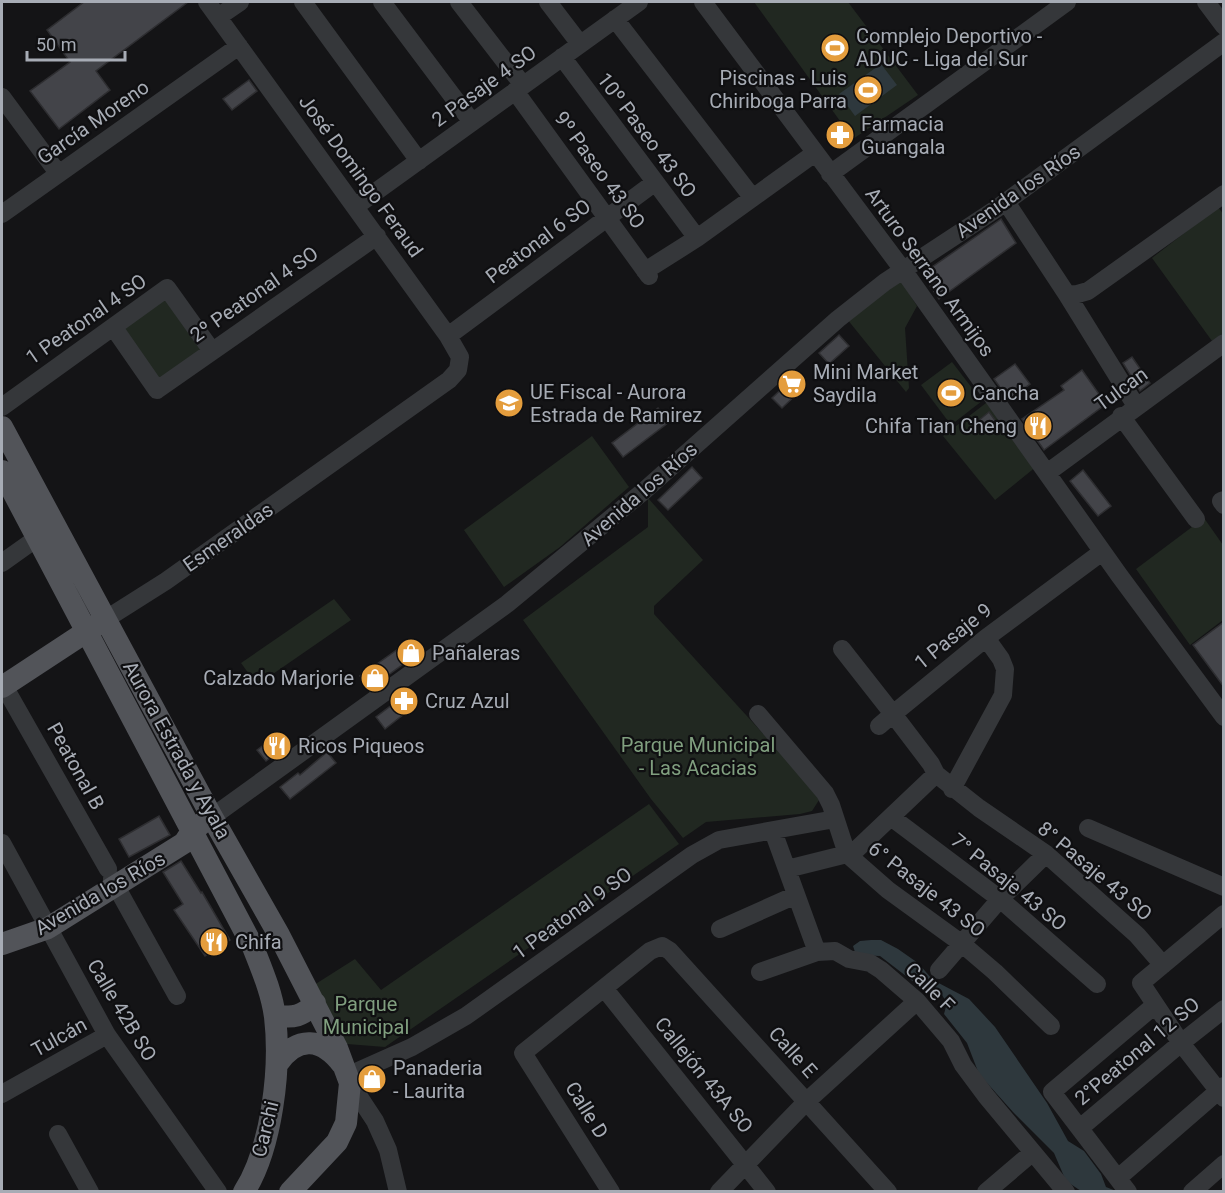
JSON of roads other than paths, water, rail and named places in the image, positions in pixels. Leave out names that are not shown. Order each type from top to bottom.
[{"type":"main road","name":"Aurora Estrada y Ayala","points":[[2,427],[315,1003],[347,1076]]},
{"type":"main road","name":"Aurora Estrada y Ayala","points":[[2,471],[253,947],[267,984],[275,1015],[278,1064]]},
{"type":"main road","name":"Esmeraldas","points":[[3,686],[106,619]]},
{"type":"main road","name":"Avenida los Ríos","points":[[2,944],[46,923],[179,834],[192,831],[212,817]]},
{"type":"main road","name":"Avenida los Ríos","points":[[2,933],[46,923]]},
{"type":"main road","points":[[275,1015],[286,1018],[298,1016],[308,1011],[315,1003]]},
{"type":"main road","points":[[278,1064],[286,1052],[298,1044],[312,1043],[325,1047],[336,1056],[347,1076],[346,1123],[337,1142],[290,1191]]},
{"type":"main road","name":"Carchi","points":[[244,1191],[266,1142],[278,1064]]},
{"type":"street","name":"José Domingo Feraud","points":[[207,2],[448,336],[460,357],[458,370],[449,380]]},
{"type":"street","points":[[218,17],[240,2]]},
{"type":"street","points":[[303,2],[419,161]]},
{"type":"street","points":[[382,2],[472,122]]},
{"type":"street","name":"9º Paseo 43 SO","points":[[459,2],[647,274],[697,238]]},
{"type":"street","points":[[548,2],[580,44]]},
{"type":"street","name":"Arturo Serrano Armijos","points":[[703,2],[903,270],[1102,552],[1224,717]]},
{"type":"street","points":[[830,174],[1067,2]]},
{"type":"street","points":[[1206,2],[1224,26]]},
{"type":"street","points":[[626,8],[752,197]]},
{"type":"street","name":"2 Pasaje 4 SO","points":[[356,206],[580,44],[626,8]]},
{"type":"street","name":"Avenida los Ríos","points":[[212,817],[516,596],[645,490],[838,319],[903,270],[1006,202],[1224,42]]},
{"type":"street","name":"García Moreno","points":[[2,214],[239,46]]},
{"type":"street","name":"10º Paseo 43 SO","points":[[562,57],[697,238]]},
{"type":"street","points":[[2,97],[58,173]]},
{"type":"street","points":[[697,238],[815,153]]},
{"type":"street","name":"Peatonal 6 SO","points":[[448,336],[654,183]]},
{"type":"street","points":[[1066,293],[1074,295],[1088,291],[1224,194]]},
{"type":"street","points":[[1006,202],[1066,293],[1129,411],[1196,519]]},
{"type":"street","name":"2º Peatonal 4 SO","points":[[114,327],[157,390],[377,236]]},
{"type":"street","name":"1 Peatonal 4 SO","points":[[2,407],[167,288],[212,351]]},
{"type":"street","name":"Tulcan","points":[[1047,472],[1224,342]]},
{"type":"street","name":"Esmeraldas","points":[[106,619],[166,581],[449,380]]},
{"type":"street","points":[[2,563],[38,538]]},
{"type":"street","name":"1 Pasaje 9","points":[[886,720],[986,638],[1102,552]]},
{"type":"street","points":[[952,789],[1003,695],[1005,669],[1001,659],[986,638]]},
{"type":"street","points":[[787,869],[847,854],[857,849],[936,774],[931,764],[886,720],[842,649]]},
{"type":"street","name":"Peatonal B","points":[[3,686],[177,996]]},
{"type":"street","name":"6° Pasaje 43 SO","points":[[758,714],[825,793],[847,854],[888,890],[961,943],[1051,1026]]},
{"type":"street","name":"8° Pasaje 43 SO","points":[[936,774],[952,789],[1046,854],[1137,934],[1163,965]]},
{"type":"street","name":"7° Pasaje 43 SO","points":[[891,817],[1000,899],[1097,984]]},
{"type":"street","name":"1 Peatonal 9 SO","points":[[347,1076],[412,1047],[466,1016],[692,855],[719,840],[835,819]]},
{"type":"street","points":[[1088,828],[1224,887]]},
{"type":"street","points":[[760,972],[817,952],[773,831]]},
{"type":"street","name":"Calle 42B SO","points":[[2,843],[107,1035],[218,1191]]},
{"type":"street","points":[[939,970],[1000,899],[1046,854]]},
{"type":"street","points":[[720,929],[796,895]]},
{"type":"street","points":[[1155,1005],[1052,1092],[1123,1185],[1222,1091],[1181,1042],[1141,983],[1224,914]]},
{"type":"street","name":"Calle E","points":[[604,988],[650,951],[662,946],[670,951],[888,1191]]},
{"type":"street","name":"Calle F","points":[[817,952],[835,951],[849,959],[870,963],[917,1001],[951,1041],[963,1065],[1032,1153],[1066,1191]]},
{"type":"street","name":"Calle D","points":[[604,988],[523,1053],[611,1191]]},
{"type":"street","name":"Callejón 43A SO","points":[[604,988],[767,1191]]},
{"type":"street","points":[[719,1191],[807,1101],[917,1001]]},
{"type":"street","name":"2°Peatonal 12 SO","points":[[1080,1128],[1181,1042],[1224,1009]]},
{"type":"street","name":"Tulcán","points":[[2,1094],[107,1035]]},
{"type":"street","points":[[347,1076],[380,1131],[388,1150],[398,1191]]},
{"type":"street","points":[[58,1134],[90,1191]]},
{"type":"street","points":[[986,1191],[1032,1153]]},
{"type":"street","points":[[1192,1191],[1224,1164]]},
{"type":"place","name":"Complejo Deportivo - ADUC - Liga del Sur","points":[[835,48]]},
{"type":"place","name":"Piscinas - Luis Chiriboga Parra","points":[[868,90]]},
{"type":"place","name":"Farmacia Guangala","points":[[840,135]]},
{"type":"place","name":"Mini Market Saydila","points":[[792,384]]},
{"type":"place","name":"Cancha","points":[[951,393]]},
{"type":"place","name":"UE Fiscal - Aurora Estrada de Ramirez","points":[[509,403]]},
{"type":"place","name":"Chifa Tian Cheng","points":[[1038,426]]},
{"type":"place","name":"Pañaleras","points":[[411,653]]},
{"type":"place","name":"Calzado Marjorie","points":[[375,678]]},
{"type":"place","name":"Cruz Azul","points":[[404,701]]},
{"type":"place","name":"Ricos Piqueos","points":[[277,746]]},
{"type":"place","name":"Chifa","points":[[214,942]]},
{"type":"place","name":"Panaderia - Laurita","points":[[372,1079]]},
{"type":"park label","name":"Parque Municipal - Las Acacias","points":[[698,756]]},
{"type":"park label","name":"Parque Municipal","points":[[366,1016]]}]
